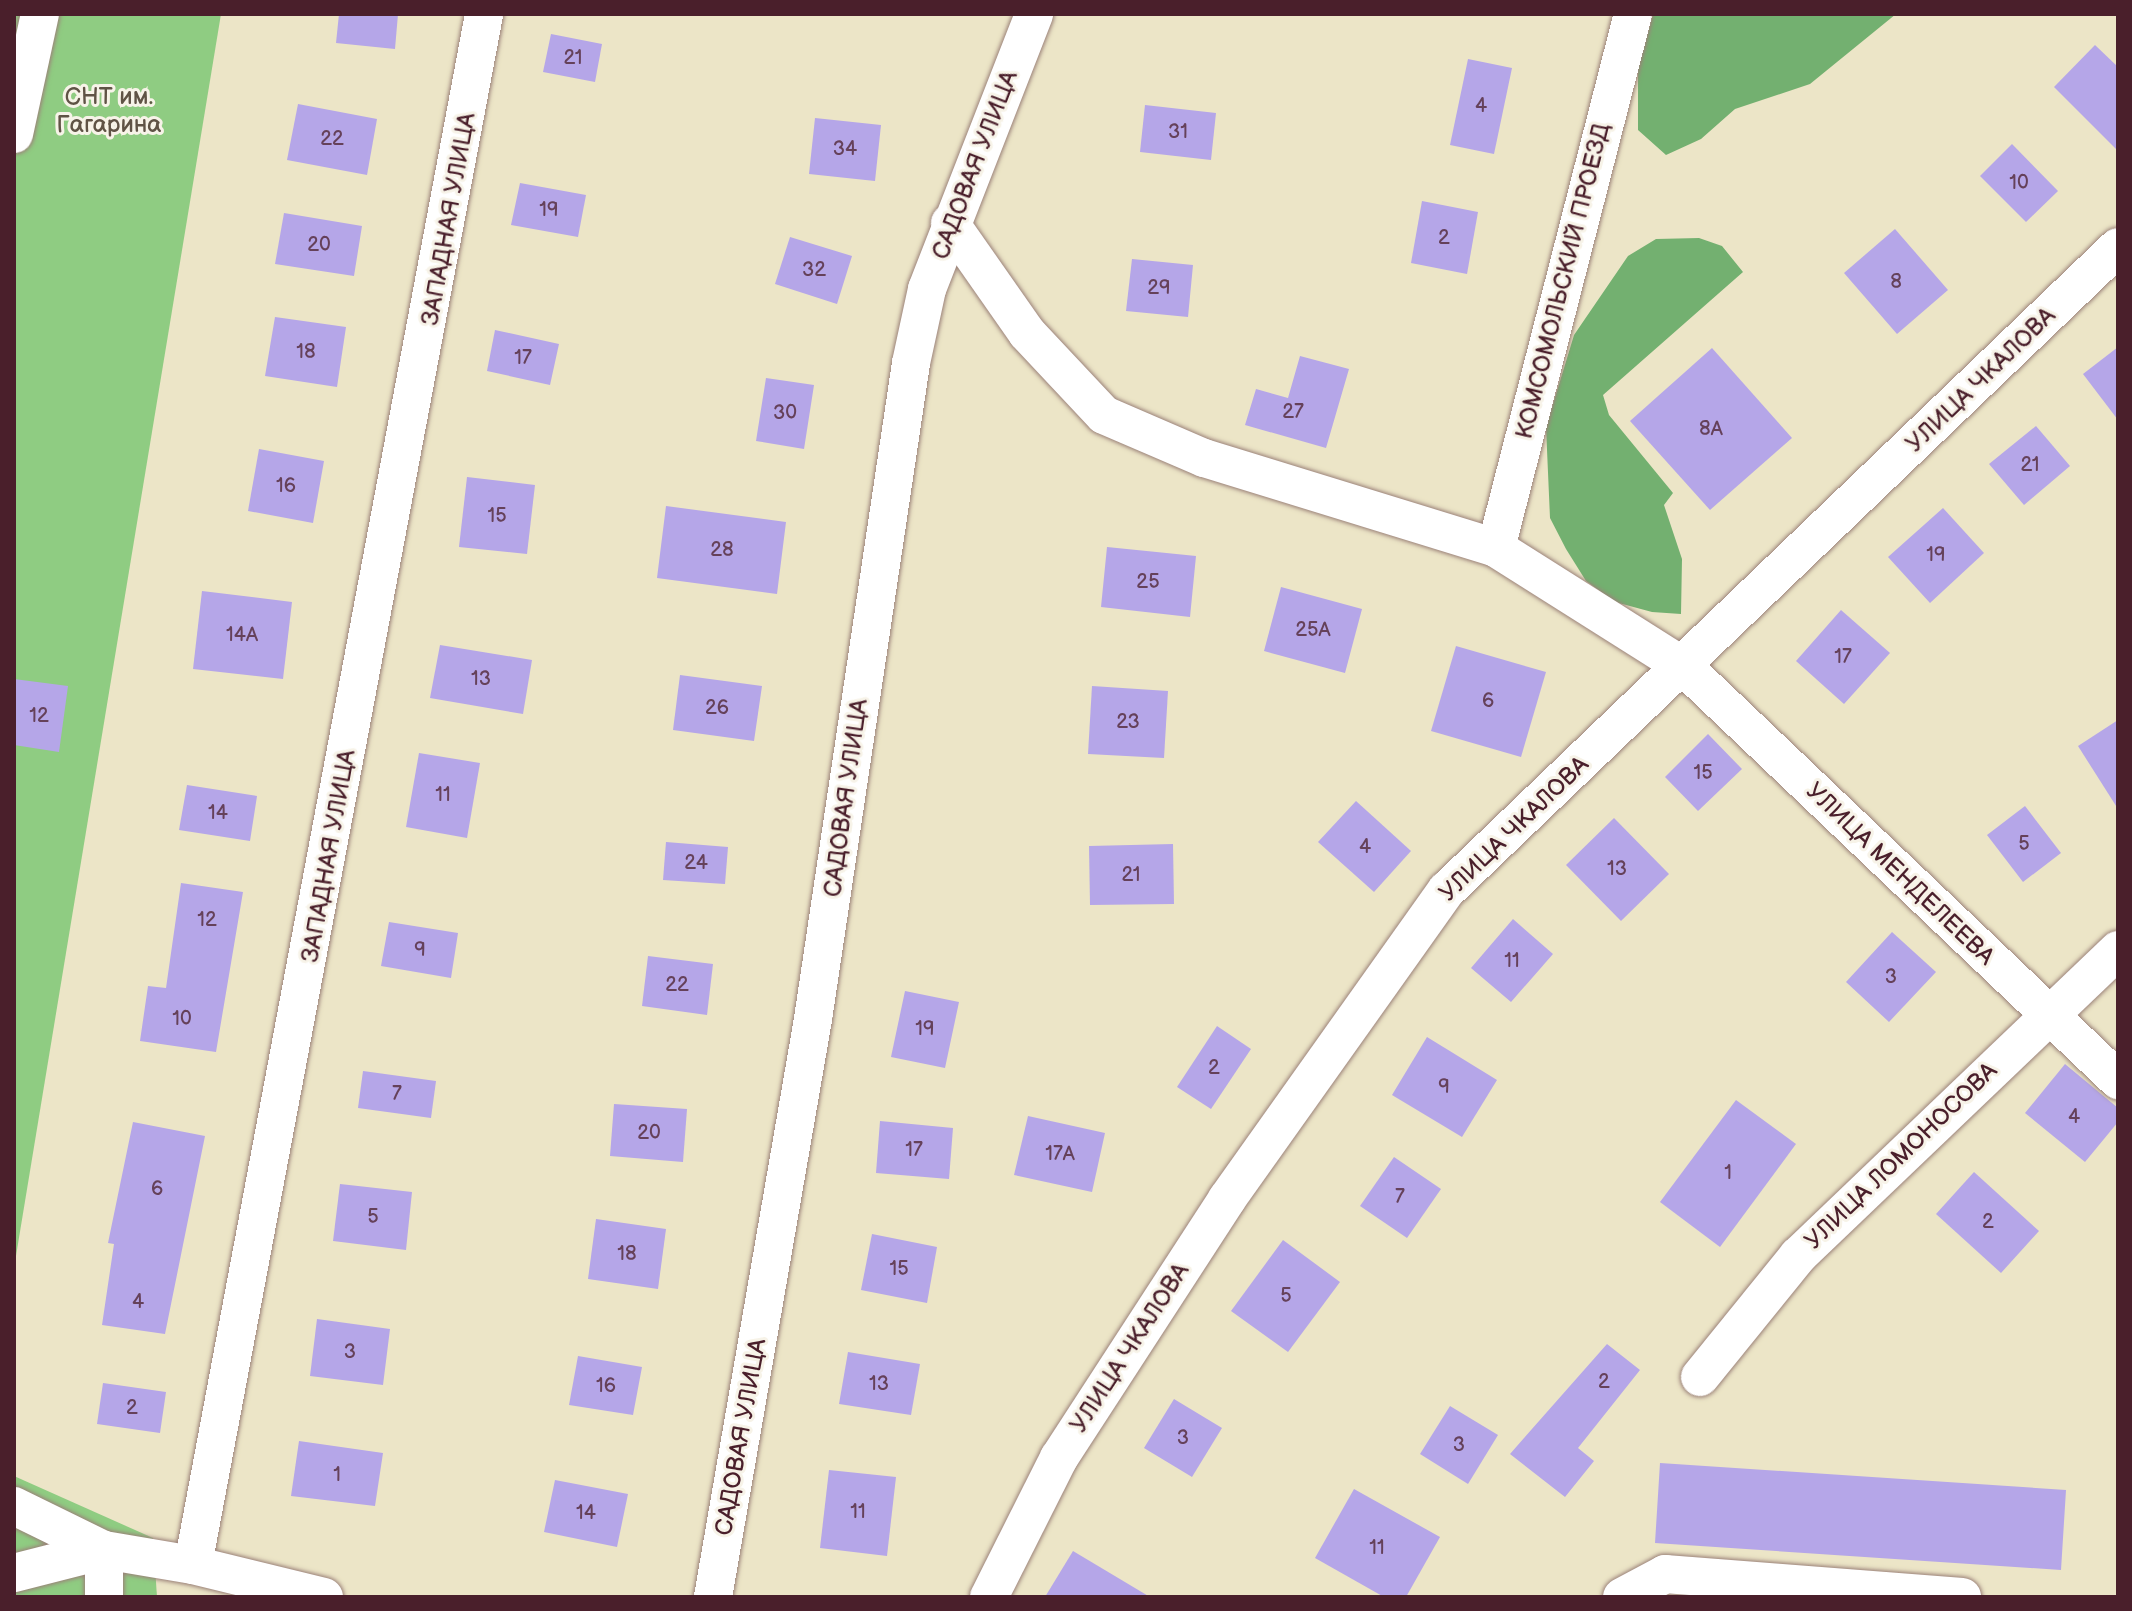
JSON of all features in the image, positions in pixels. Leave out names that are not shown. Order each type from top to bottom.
[{"type":"street","points":[[14,134],[40,14]]},
{"type":"street","name":"ЗАПАДНАЯ УЛИЦА","points":[[193,1565],[484,14]]},
{"type":"street","name":"САДОВАЯ УЛИЦА","points":[[713,1597],[813,1019],[911,363],[950,223],[1034,14]]},
{"type":"street","name":"КОМСОМОЛЬСКИЙ ПРОЕЗД","points":[[1496,548],[1633,14]]},
{"type":"street","name":"УЛИЦА МЕНДЕЛЕЕВА","points":[[950,223],[1027,333],[1104,415],[1204,458],[1496,548],[1683,666],[2118,1080]]},
{"type":"street","name":"УЛИЦА ЧКАЛОВА","points":[[989,1597],[1059,1458],[1201,1238],[1447,890],[2118,247]]},
{"type":"street","name":"УЛИЦА ЛОМОНОСОВА","points":[[1700,1377],[1798,1256],[2118,950]]},
{"type":"street","points":[[14,1506],[104,1550],[193,1565],[324,1597]]},
{"type":"street","points":[[14,1573],[104,1550]]},
{"type":"street","points":[[104,1550],[104,1597]]},
{"type":"street","points":[[1622,1597],[1665,1574],[1953,1597]]},
{"type":"green space","name":"СНТ им. Гагарина","points":[[14,14],[221,14],[14,1268]]},
{"type":"green space","points":[[1653,14],[1896,14],[1810,84],[1735,109],[1701,139],[1666,155],[1638,130],[1638,70]]},
{"type":"green space","points":[[1699,238],[1722,246],[1743,272],[1603,395],[1609,415],[1673,493],[1664,505],[1682,559],[1681,614],[1652,612],[1615,602],[1586,581],[1566,549],[1550,518],[1546,427],[1574,335],[1628,256],[1656,239]]},
{"type":"green space","points":[[14,1476],[153,1538],[157,1597],[14,1597]]},
{"type":"building","points":[[339,14],[398,14],[395,49],[336,43]]},
{"type":"building","points":[[551,34],[602,44],[595,82],[543,72]]},
{"type":"building","points":[[2095,45],[2118,67],[2118,151],[2054,87]]},
{"type":"building","points":[[1468,59],[1512,68],[1494,154],[1450,145]]},
{"type":"building","points":[[298,104],[377,119],[367,175],[287,160]]},
{"type":"building","points":[[1145,105],[1216,113],[1211,160],[1140,152]]},
{"type":"building","points":[[815,118],[881,125],[875,181],[809,174]]},
{"type":"building","points":[[2012,144],[2058,191],[2026,222],[1980,176]]},
{"type":"building","points":[[520,183],[586,195],[578,237],[511,225]]},
{"type":"building","points":[[1422,201],[1478,212],[1467,274],[1411,263]]},
{"type":"building","points":[[284,213],[362,226],[354,276],[275,264]]},
{"type":"building","points":[[1895,229],[1948,290],[1897,334],[1844,273]]},
{"type":"building","points":[[790,237],[852,256],[837,304],[775,284]]},
{"type":"building","points":[[1132,259],[1193,265],[1188,317],[1126,311]]},
{"type":"building","points":[[275,317],[346,327],[337,387],[265,376]]},
{"type":"building","points":[[495,330],[559,344],[550,385],[487,371]]},
{"type":"building","points":[[2118,347],[2118,420],[2083,374]]},
{"type":"building","points":[[1712,348],[1792,438],[1710,510],[1630,421]]},
{"type":"building","points":[[1300,356],[1349,369],[1326,448],[1245,425],[1256,389],[1288,398]]},
{"type":"building","points":[[766,378],[814,385],[804,449],[756,441]]},
{"type":"building","points":[[2036,426],[2070,466],[2024,505],[1989,464]]},
{"type":"building","points":[[259,449],[324,461],[313,523],[248,511]]},
{"type":"building","points":[[467,477],[535,485],[527,554],[459,547]]},
{"type":"building","points":[[666,506],[786,522],[777,594],[657,578]]},
{"type":"building","points":[[1943,508],[1984,553],[1930,603],[1888,557]]},
{"type":"building","points":[[1107,547],[1196,556],[1190,617],[1101,607]]},
{"type":"building","points":[[1281,587],[1362,609],[1345,673],[1264,651]]},
{"type":"building","points":[[202,591],[292,602],[283,679],[193,669]]},
{"type":"building","points":[[1841,610],[1890,653],[1844,704],[1796,661]]},
{"type":"building","points":[[440,645],[532,660],[523,714],[430,698]]},
{"type":"building","points":[[1456,646],[1546,672],[1521,757],[1431,731]]},
{"type":"building","points":[[680,675],[762,686],[754,741],[673,730]]},
{"type":"building","points":[[14,679],[68,686],[59,752],[14,745]]},
{"type":"building","points":[[1092,686],[1168,691],[1164,758],[1088,754]]},
{"type":"building","points":[[2118,720],[2118,809],[2078,746]]},
{"type":"building","points":[[1708,734],[1742,769],[1698,811],[1665,777]]},
{"type":"building","points":[[419,753],[480,763],[467,838],[406,827]]},
{"type":"building","points":[[187,785],[257,796],[250,841],[179,830]]},
{"type":"building","points":[[1356,801],[1411,851],[1374,892],[1318,842]]},
{"type":"building","points":[[2025,806],[2061,853],[2023,882],[1987,835]]},
{"type":"building","points":[[1614,818],[1669,874],[1621,921],[1566,865]]},
{"type":"building","points":[[666,842],[728,847],[725,884],[663,880]]},
{"type":"building","points":[[1173,844],[1174,904],[1090,905],[1089,846]]},
{"type":"building","points":[[181,883],[243,892],[216,1052],[140,1041],[148,986],[166,988]]},
{"type":"building","points":[[1513,919],[1553,954],[1511,1002],[1471,968]]},
{"type":"building","points":[[389,922],[458,933],[451,978],[381,966]]},
{"type":"building","points":[[1892,932],[1936,972],[1889,1022],[1846,982]]},
{"type":"building","points":[[648,956],[713,964],[707,1015],[642,1006]]},
{"type":"building","points":[[905,991],[959,1002],[945,1068],[891,1057]]},
{"type":"building","points":[[1217,1026],[1251,1049],[1211,1109],[1177,1087]]},
{"type":"building","points":[[1427,1037],[1497,1080],[1462,1137],[1392,1095]]},
{"type":"building","points":[[2065,1064],[2118,1108],[2118,1122],[2085,1162],[2025,1113]]},
{"type":"building","points":[[363,1071],[436,1081],[431,1118],[358,1108]]},
{"type":"building","points":[[1736,1100],[1796,1144],[1720,1247],[1660,1202]]},
{"type":"building","points":[[614,1104],[687,1109],[683,1162],[610,1156]]},
{"type":"building","points":[[1028,1116],[1105,1133],[1092,1192],[1014,1175]]},
{"type":"building","points":[[880,1121],[953,1128],[949,1179],[876,1173]]},
{"type":"building","points":[[133,1122],[205,1136],[165,1334],[102,1325],[114,1244],[108,1243]]},
{"type":"building","points":[[1394,1157],[1441,1189],[1407,1238],[1360,1206]]},
{"type":"building","points":[[1974,1172],[2039,1231],[2001,1273],[1936,1214]]},
{"type":"building","points":[[340,1184],[412,1192],[406,1250],[333,1241]]},
{"type":"building","points":[[596,1219],[666,1229],[658,1289],[588,1279]]},
{"type":"building","points":[[872,1234],[937,1247],[927,1303],[861,1290]]},
{"type":"building","points":[[1283,1240],[1340,1282],[1288,1352],[1231,1311]]},
{"type":"building","points":[[317,1319],[390,1329],[383,1385],[310,1376]]},
{"type":"building","points":[[1607,1344],[1640,1370],[1578,1448],[1594,1461],[1565,1497],[1510,1454]]},
{"type":"building","points":[[848,1352],[920,1364],[911,1415],[839,1404]]},
{"type":"building","points":[[578,1356],[642,1367],[633,1415],[569,1405]]},
{"type":"building","points":[[103,1383],[166,1392],[160,1433],[97,1424]]},
{"type":"building","points":[[1174,1399],[1222,1428],[1192,1477],[1144,1448]]},
{"type":"building","points":[[1450,1406],[1498,1435],[1468,1484],[1420,1454]]},
{"type":"building","points":[[299,1441],[383,1453],[375,1506],[291,1496]]},
{"type":"building","points":[[1660,1463],[2066,1490],[2061,1570],[1655,1543]]},
{"type":"building","points":[[829,1470],[896,1477],[887,1556],[820,1548]]},
{"type":"building","points":[[555,1480],[628,1494],[617,1547],[544,1532]]},
{"type":"building","points":[[1354,1489],[1440,1537],[1406,1597],[1384,1597],[1315,1558]]},
{"type":"building","points":[[1073,1551],[1150,1597],[1045,1597]]}]
